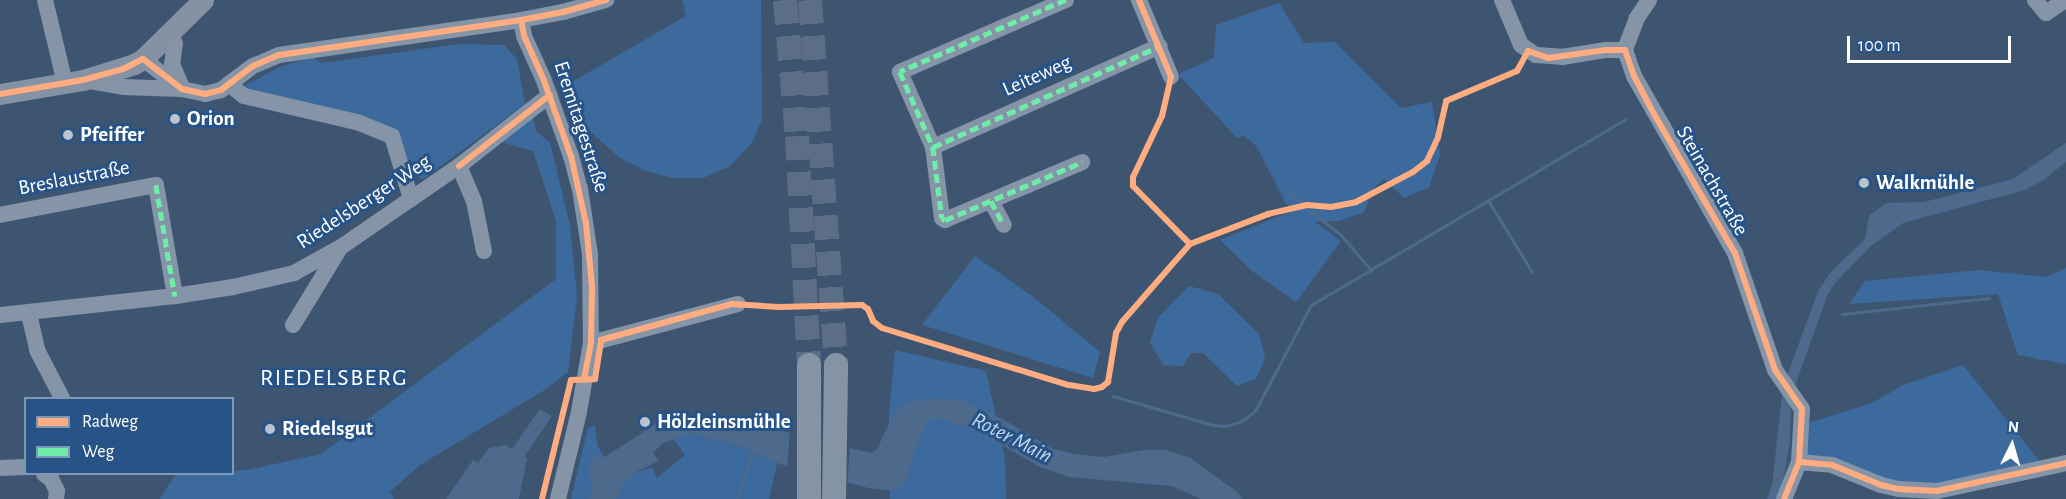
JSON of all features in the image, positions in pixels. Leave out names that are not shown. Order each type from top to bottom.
[{"type":"highway","points":[[809,365],[811,423],[809,497]]},
{"type":"highway","points":[[834,498],[836,365]]},
{"type":"main road","points":[[0,94],[74,82],[123,69],[143,59],[203,0]]},
{"type":"street","points":[[45,0],[74,82],[123,87],[182,89],[205,94],[221,90],[266,60],[292,52],[521,20],[563,12],[606,0]]},
{"type":"street","points":[[1066,0],[900,72],[933,147],[942,218],[949,220],[1082,162]]},
{"type":"street","points":[[1139,0],[1171,77]]},
{"type":"street","points":[[1502,0],[1521,45],[1536,55],[1548,58],[1569,57],[1606,50],[1625,50],[1637,18],[1649,0]]},
{"type":"street","points":[[2035,0],[2046,13],[2065,0]]},
{"type":"street","name":"Eremitagestraße","points":[[521,20],[524,36],[550,95],[571,156],[586,223],[592,286],[591,343],[579,412],[558,499]]},
{"type":"street","points":[[175,43],[172,64],[182,89]]},
{"type":"street","name":"Leiteweg","points":[[933,147],[1160,46]]},
{"type":"street","name":"Steinachstraße","points":[[1625,50],[1634,76],[1735,253],[1775,370],[1802,409],[1799,462],[1784,499]]},
{"type":"street","points":[[143,59],[182,89]]},
{"type":"street","points":[[229,84],[244,96],[357,122],[392,136],[411,199]]},
{"type":"street","name":"Riedelsberger Weg","points":[[0,315],[29,314],[175,296],[233,287],[294,273],[341,247],[459,166],[550,95]]},
{"type":"street","points":[[459,166],[474,201],[484,251]]},
{"type":"street","name":"Breslaustraße","points":[[0,215],[156,185],[175,296]]},
{"type":"street","points":[[991,201],[1004,225]]},
{"type":"street","points":[[293,325],[341,247]]},
{"type":"street","points":[[591,343],[738,304]]},
{"type":"street","points":[[29,314],[38,350],[61,397]]},
{"type":"street","points":[[1799,462],[1832,465],[1881,485],[1899,489],[1937,491],[2066,463]]},
{"type":"street","points":[[0,468],[24,467]]},
{"type":"street","points":[[45,475],[51,479],[57,491],[57,499]]},
{"type":"shaded area","points":[[682,0],[761,0],[762,120],[751,144],[730,166],[703,178],[672,178],[646,171],[620,158],[592,133],[571,103],[565,86],[686,16]]},
{"type":"shaded area","points":[[1279,3],[1304,43],[1335,42],[1401,108],[1432,102],[1440,155],[1429,187],[1404,198],[1384,179],[1374,188],[1364,212],[1339,221],[1315,222],[1341,241],[1296,302],[1252,271],[1220,240],[1295,210],[1286,204],[1257,147],[1244,135],[1237,138],[1178,74],[1214,58],[1216,25]]},
{"type":"shaded area","points":[[460,44],[504,45],[517,59],[525,104],[423,179],[409,172],[400,138],[243,90],[244,86],[280,67],[312,57],[321,63]]},
{"type":"shaded area","points":[[533,117],[536,131],[550,143],[570,225],[577,296],[568,372],[543,391],[420,465],[390,492],[394,499],[160,499],[175,475],[234,475],[234,471],[321,454],[556,279],[556,221],[533,151],[500,142]]},
{"type":"shaded area","points":[[975,256],[1032,296],[1100,352],[1093,378],[922,325]]},
{"type":"shaded area","points":[[2066,268],[2066,364],[2018,355],[1998,294],[1849,304],[1865,281],[1980,270],[2046,277]]},
{"type":"shaded area","points":[[1189,286],[1218,294],[1259,334],[1265,358],[1256,379],[1237,386],[1203,353],[1191,353],[1183,366],[1163,365],[1150,342],[1158,318]]},
{"type":"shaded area","points":[[895,350],[986,371],[1005,460],[1006,499],[890,499],[889,413]]},
{"type":"shaded area","points":[[1963,365],[2045,468],[1937,491],[1799,462],[1802,425],[1872,403],[1903,385]]},
{"type":"shaded area","points":[[595,426],[597,445],[605,458],[588,473],[593,486],[589,499],[571,499],[588,428]]},
{"type":"shaded area","points":[[690,434],[736,445],[777,463],[769,499],[617,499],[622,486],[634,473],[652,467],[657,478],[685,455],[673,438]]},
{"type":"water","points":[[2066,143],[2066,162],[2042,181],[2025,190],[1903,223],[1871,246],[1835,283],[1827,296],[1791,397],[1790,441],[1782,488],[1778,499],[1767,499],[1772,485],[1783,387],[1818,291],[1831,272],[1865,239],[1869,216],[1886,203],[1924,202],[2013,179]]},
{"type":"water","points":[[935,398],[960,400],[1004,420],[1053,449],[1074,454],[1104,457],[1144,450],[1167,450],[1190,458],[1236,491],[1243,499],[1201,499],[1172,486],[1069,477],[1038,466],[979,431],[936,418],[925,424],[903,485],[892,491],[868,488],[777,463],[736,445],[690,434],[663,443],[653,453],[659,461],[634,473],[622,486],[617,499],[589,499],[593,486],[588,473],[591,459],[596,456],[605,457],[663,419],[694,415],[778,430],[871,453],[877,449],[895,412],[911,401]]},
{"type":"water","points":[[540,409],[552,416],[524,457],[527,458],[519,499],[446,499],[473,460],[478,463],[489,448],[506,445],[512,449]]},
{"type":"pier","points":[[790,430],[850,445],[847,485],[787,469]]},
{"type":"waterway","points":[[1113,396],[1213,425],[1226,426],[1242,421],[1255,411],[1311,305],[1625,119]]},
{"type":"waterway","points":[[1285,190],[1301,202]]},
{"type":"waterway","points":[[1489,202],[1532,272]]},
{"type":"waterway","points":[[1309,210],[1340,234],[1371,270]]},
{"type":"waterway","points":[[1842,314],[1989,298]]},
{"type":"waterway","name":"Roter Main","points":[[737,499],[753,449]]},
{"type":"tunnel","points":[[785,0],[797,136],[809,365]]},
{"type":"tunnel","points":[[810,0],[836,365]]},
{"type":"marked path","points":[[1066,0],[900,72],[933,147],[942,218],[945,220],[1082,162]]},
{"type":"marked path","points":[[933,147],[1160,46]]},
{"type":"marked path","points":[[156,185],[175,296]]},
{"type":"marked path","points":[[991,201],[1004,225]]},
{"type":"cycle path","points":[[0,94],[83,80],[123,69],[143,59],[182,89],[205,94],[221,90],[253,66],[279,55],[521,20],[563,12],[606,0]]},
{"type":"cycle path","points":[[1139,0],[1171,77],[1162,116],[1133,177],[1133,186],[1190,244]]},
{"type":"cycle path","points":[[521,20],[524,36],[543,78],[571,156],[586,223],[592,287],[591,343],[584,379]]},
{"type":"cycle path","points":[[542,499],[571,380],[595,379],[601,340],[732,304],[779,307],[862,305],[868,309],[873,321],[882,328],[1069,385],[1094,389],[1102,387],[1108,382],[1116,333],[1122,322],[1190,244],[1268,214],[1307,205],[1331,207],[1356,202],[1413,172],[1427,161],[1438,137],[1446,101],[1517,71],[1528,51],[1548,58],[1606,50],[1625,50],[1634,76],[1654,114],[1735,253],[1775,370],[1802,409],[1799,462],[1784,499]]},
{"type":"cycle path","points":[[459,166],[550,95]]},
{"type":"cycle path","points":[[1799,462],[1832,465],[1881,485],[1899,489],[1937,491],[2066,463]]},
{"type":"place","name":"Orion","points":[[175,119]]},
{"type":"place","name":"Pfeiffer","points":[[68,135]]},
{"type":"place","name":"Walkmühle","points":[[1864,183]]},
{"type":"place","name":"Hölzleinsmühle","points":[[645,422]]},
{"type":"place","name":"Riedelsgut","points":[[270,429]]},
{"type":"district","name":"RIEDELSBERG","points":[[334,379]]}]
